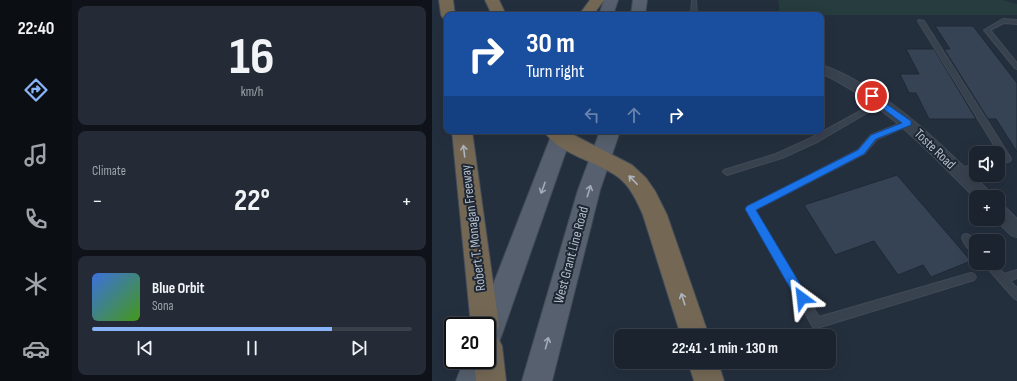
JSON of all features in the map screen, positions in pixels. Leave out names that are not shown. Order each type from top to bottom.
[{"type":"highway","points":[[446,0],[448,12]]},
{"type":"highway","points":[[492,0],[498,12]]},
{"type":"highway","points":[[588,12],[597,0]]},
{"type":"highway","name":"Robert T. Monagan Freeway","points":[[462,134],[484,317]]},
{"type":"highway","points":[[561,134],[625,171],[638,184],[647,197],[655,215],[693,329]]},
{"type":"highway","points":[[490,369],[491,381]]},
{"type":"highway","points":[[705,369],[709,381]]},
{"type":"main road","points":[[638,12],[640,0]]},
{"type":"main road","points":[[494,317],[559,134]]},
{"type":"main road","name":"West Grant Line Road","points":[[537,381],[589,190],[609,134]]},
{"type":"main road","points":[[471,381],[476,369]]},
{"type":"street","name":"Toste Road","points":[[824,70],[863,90],[908,123],[977,190]]},
{"type":"street","points":[[1005,218],[1017,230]]},
{"type":"lane","points":[[694,0],[694,12]]},
{"type":"lane","points":[[921,21],[998,146]]},
{"type":"lane","points":[[1017,22],[1003,21],[987,30],[1017,67]]},
{"type":"lane","points":[[727,172],[779,156],[814,140],[881,103]]},
{"type":"lane","points":[[908,123],[874,137],[861,152],[750,209],[817,323],[971,276]]},
{"type":"lane","points":[[959,171],[969,169]]},
{"type":"lane","points":[[966,238],[969,242]]},
{"type":"lane","points":[[995,270],[1017,294]]},
{"type":"lane","points":[[1003,279],[1017,274]]},
{"type":"green space","points":[[778,0],[1003,0],[1017,4],[1017,15],[824,15],[824,12],[780,12]]},
{"type":"building","points":[[935,26],[973,26],[1017,83],[1017,152],[996,119],[988,119],[944,49],[950,49]]},
{"type":"building","points":[[906,49],[934,49],[976,119],[929,119],[916,93],[909,93],[900,74],[919,74]]},
{"type":"building","points":[[897,175],[969,259],[969,262],[931,277],[923,265],[898,275],[874,241],[835,255],[804,205]]},
{"type":"route","points":[[802,298],[750,209],[861,152],[874,137],[908,123],[872,96]]}]
